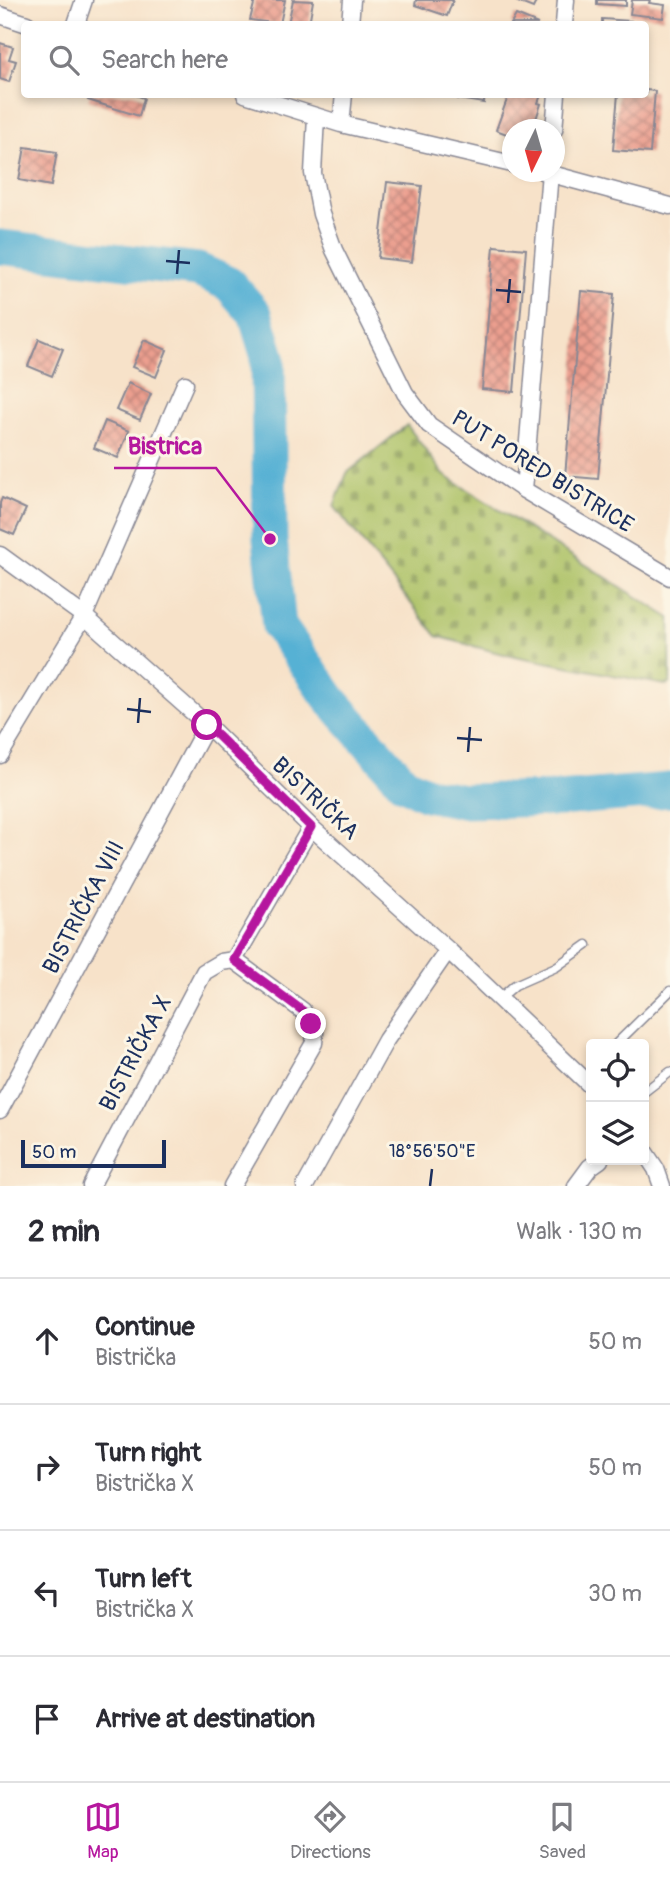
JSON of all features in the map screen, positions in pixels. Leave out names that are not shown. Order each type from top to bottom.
[{"type":"street","points":[[77,21],[84,0]]},
{"type":"street","points":[[350,21],[352,0]]},
{"type":"street","points":[[564,21],[566,0]]},
{"type":"street","points":[[0,15],[21,22]]},
{"type":"street","points":[[258,98],[341,124],[502,161]]},
{"type":"street","points":[[341,124],[344,98]]},
{"type":"street","points":[[555,119],[557,98]]},
{"type":"street","name":"PUT PORED BISTRICE","points":[[316,117],[313,173],[321,214],[334,250],[405,393],[429,425],[524,490],[670,578]]},
{"type":"street","points":[[565,177],[670,206]]},
{"type":"street","points":[[524,490],[547,182]]},
{"type":"street","points":[[0,755],[84,616],[185,384]]},
{"type":"street","name":"BISTRIČKA","points":[[0,555],[84,616],[207,725],[311,827],[586,1075]]},
{"type":"street","name":"BISTRIČKA VIII","points":[[0,1110],[207,725]]},
{"type":"street","points":[[232,1186],[314,1043],[314,1033],[303,1011],[234,960],[311,827]]},
{"type":"street","points":[[305,1186],[386,1040],[448,950]]},
{"type":"street","name":"BISTRIČKA X","points":[[91,1186],[204,972],[220,962],[234,960]]},
{"type":"street","points":[[649,1158],[662,1186]]},
{"type":"street","points":[[576,1186],[593,1165]]},
{"type":"lane","points":[[499,999],[515,985],[556,967],[587,945]]},
{"type":"lane","points":[[621,1039],[670,991]]},
{"type":"lane","points":[[649,1088],[670,1072]]},
{"type":"green space","points":[[407,425],[444,475],[670,618],[670,684],[499,653],[437,636],[334,506],[347,473]]},
{"type":"building","points":[[255,0],[285,0],[281,21],[250,20]]},
{"type":"building","points":[[293,0],[313,1],[310,21],[289,21]]},
{"type":"building","points":[[416,0],[453,0],[447,16],[415,5]]},
{"type":"building","points":[[513,0],[537,0],[533,8]]},
{"type":"building","points":[[597,0],[626,0],[626,6],[597,4]]},
{"type":"building","points":[[632,0],[650,0],[649,3],[665,5],[663,18],[630,14]]},
{"type":"building","points":[[516,15],[531,21],[513,21]]},
{"type":"building","points":[[0,43],[13,47],[9,59],[16,61],[9,82],[0,79]]},
{"type":"building","points":[[649,90],[655,91],[650,153],[613,150],[618,98],[649,98]]},
{"type":"building","points":[[89,98],[144,98],[139,116],[88,100]]},
{"type":"building","points":[[458,98],[485,98],[484,103]]},
{"type":"building","points":[[508,98],[540,98],[538,103],[541,104],[536,119],[502,119],[502,132],[496,130]]},
{"type":"building","points":[[25,147],[57,152],[51,186],[19,180]]},
{"type":"building","points":[[387,182],[422,186],[412,262],[378,258]]},
{"type":"building","points":[[494,246],[526,249],[514,392],[482,389]]},
{"type":"building","points":[[581,291],[614,294],[598,479],[565,476]]},
{"type":"building","points":[[39,339],[63,349],[52,376],[28,366]]},
{"type":"building","points":[[144,340],[167,350],[156,377],[132,367]]},
{"type":"building","points":[[128,383],[151,394],[140,420],[116,410]]},
{"type":"building","points":[[105,421],[129,431],[118,458],[94,448]]},
{"type":"building","points":[[2,498],[26,509],[14,535],[0,529]]},
{"type":"waterway","points":[[0,247],[198,270],[229,284],[255,314],[268,357],[270,539],[279,626],[331,700],[404,783],[427,794],[463,801],[558,799],[670,790]]},
{"type":"place","name":"Bistrica","points":[[270,539]]},
{"type":"route","points":[[207,725],[311,827],[234,960],[303,1011],[311,1024]]}]
